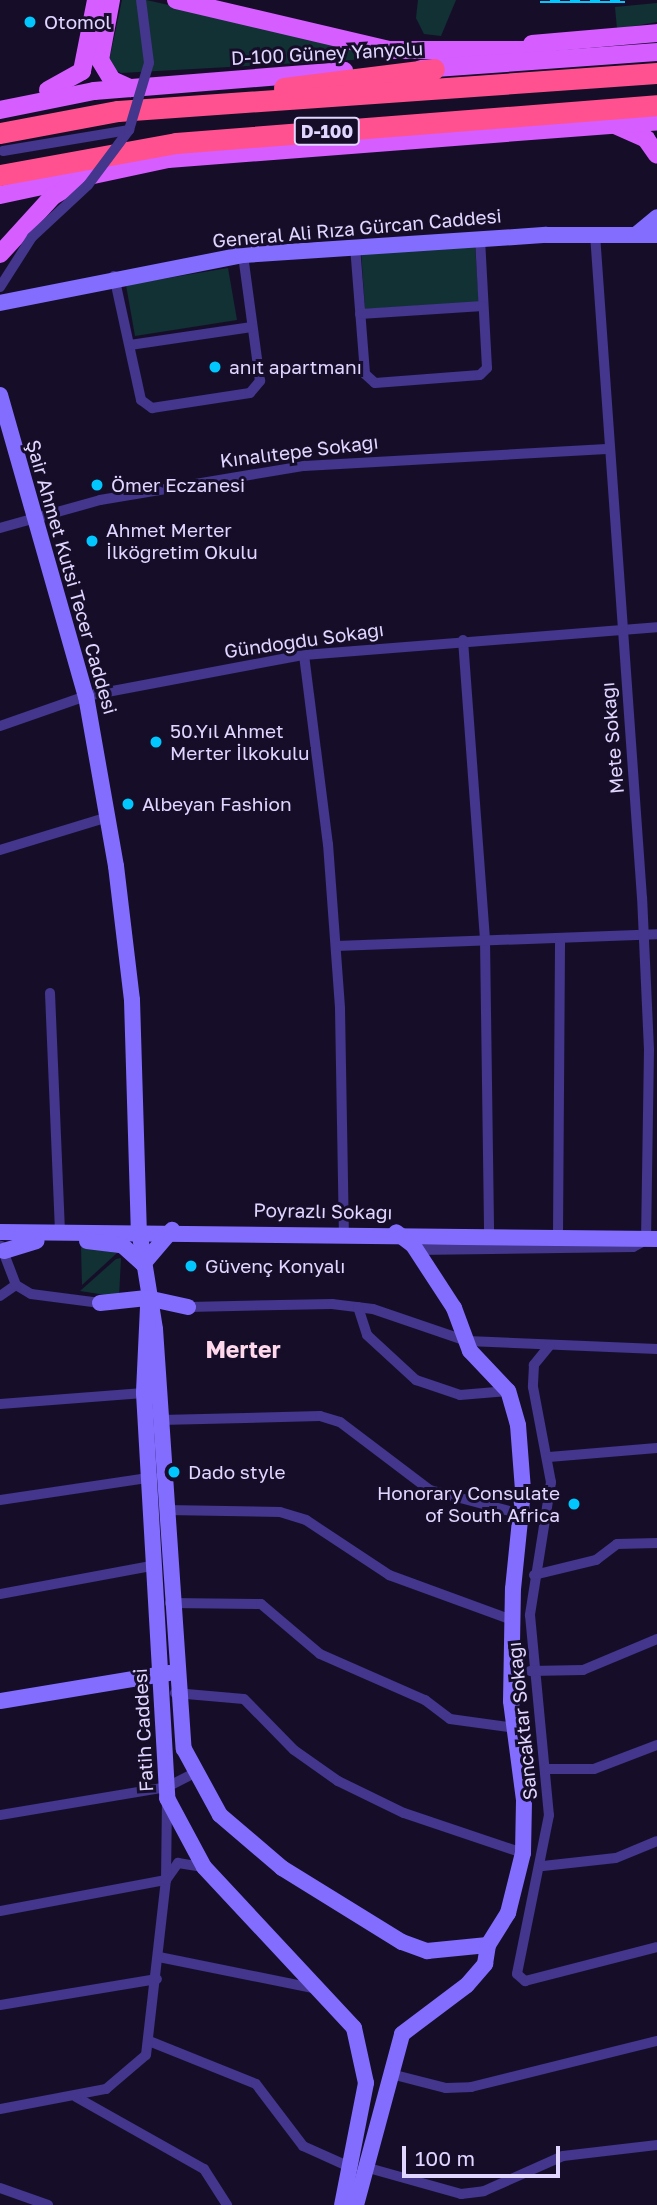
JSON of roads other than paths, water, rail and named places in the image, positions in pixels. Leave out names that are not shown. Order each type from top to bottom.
[{"type":"highway","points":[[173,107],[434,69]]},
{"type":"highway","name":"D-100","points":[[1,142],[173,107],[657,73]]},
{"type":"highway","name":"D-100","points":[[0,175],[176,143],[657,106]]},
{"type":"main road","points":[[4,109],[82,71],[96,0]]},
{"type":"main road","points":[[111,0],[100,60],[114,82],[130,88]]},
{"type":"main road","points":[[176,0],[417,52],[657,41]]},
{"type":"main road","points":[[222,0],[417,45],[657,33]]},
{"type":"main road","name":"D-100 Güney Yanyolu","points":[[4,109],[130,88],[657,52]]},
{"type":"main road","points":[[0,195],[108,168],[657,121]]},
{"type":"main road","points":[[612,124],[657,128]]},
{"type":"main road","points":[[612,124],[646,139],[657,155]]},
{"type":"main road","points":[[0,254],[53,195],[108,168]]},
{"type":"main road","points":[[636,234],[657,217]]},
{"type":"main road","name":"General Ali Rıza Gürcan Caddesi","points":[[0,303],[114,276],[243,255],[480,239],[595,234],[657,235]]},
{"type":"main road","name":"Şair Ahmet Kutsi Tecer Caddesi","points":[[0,395],[86,696],[108,817],[132,1000],[139,1230]]},
{"type":"main road","name":"Fatih Caddesi","points":[[139,1230],[160,1420],[156,1564],[168,1674],[176,1693],[194,1773],[220,1815],[253,1846],[402,1942],[427,1951],[488,1945]]},
{"type":"main road","points":[[2,1248],[19,1242],[107,1241],[132,1249],[143,1264],[172,1230]]},
{"type":"main road","name":"Poyrazlı Sokağı","points":[[0,1232],[172,1230],[558,1233],[651,1239]]},
{"type":"main road","points":[[396,1232],[417,1250],[431,1232]]},
{"type":"main road","name":"Fatih Caddesi","points":[[342,2205],[359,2167],[402,2034],[475,1978],[488,1945],[508,1913],[523,1853],[514,1728],[512,1620],[524,1460],[508,1391],[467,1341],[417,1250]]},
{"type":"main road","points":[[100,1303],[147,1303],[188,1307]]},
{"type":"main road","points":[[100,1303],[142,1329]]},
{"type":"main road","name":"Fatih Caddesi","points":[[147,1303],[142,1329],[144,1393],[166,1510],[170,1603],[167,1792],[204,1867],[354,2028],[366,2067],[356,2205]]},
{"type":"main road","points":[[0,1700],[168,1674]]},
{"type":"main road","points":[[366,2067],[391,2074]]},
{"type":"street","points":[[0,287],[32,237],[88,185],[129,130],[148,65],[141,0]]},
{"type":"street","points":[[1,142],[129,130]]},
{"type":"street","name":"Mete Sokağı","points":[[595,234],[607,449],[644,934],[651,1239]]},
{"type":"street","points":[[355,246],[365,373],[375,383],[480,375],[487,368],[480,239]]},
{"type":"street","points":[[114,276],[141,400],[152,408],[250,393],[260,382],[243,255]]},
{"type":"street","points":[[360,314],[483,306]]},
{"type":"street","points":[[130,345],[253,327]]},
{"type":"street","name":"Kınalıtepe Sokağı","points":[[0,528],[188,482],[304,466],[607,449]]},
{"type":"street","name":"Gündoğdu Sokağı","points":[[0,726],[86,696],[304,654],[657,627]]},
{"type":"street","points":[[463,640],[485,940],[489,1233]]},
{"type":"street","points":[[304,654],[336,946],[344,1231]]},
{"type":"street","points":[[0,850],[108,817]]},
{"type":"street","points":[[336,946],[657,934]]},
{"type":"street","points":[[558,1233],[560,938]]},
{"type":"street","points":[[50,993],[60,1231]]},
{"type":"street","points":[[417,1250],[634,1247],[651,1239]]},
{"type":"street","points":[[2,1248],[16,1285],[31,1294],[100,1303]]},
{"type":"street","points":[[0,1296],[16,1285]]},
{"type":"street","points":[[188,1307],[358,1307],[467,1341],[657,1349]]},
{"type":"street","points":[[358,1307],[367,1335],[416,1380],[460,1395],[508,1391]]},
{"type":"street","name":"Sancaktar Sokağı","points":[[550,1345],[534,1364],[533,1387],[549,1457],[551,1482],[534,1575],[530,1671],[549,1815],[543,1866],[517,1974],[525,1981],[657,1947]]},
{"type":"street","points":[[0,1405],[144,1393]]},
{"type":"street","points":[[160,1420],[320,1416],[340,1422],[430,1490],[521,1514]]},
{"type":"street","points":[[549,1457],[657,1448]]},
{"type":"street","points":[[0,1500],[158,1476]]},
{"type":"street","points":[[166,1510],[280,1512],[306,1520],[399,1580],[512,1620]]},
{"type":"street","points":[[534,1575],[596,1560],[617,1544],[657,1543]]},
{"type":"street","points":[[0,1594],[156,1564]]},
{"type":"street","points":[[170,1603],[261,1604],[320,1654],[425,1700],[450,1719],[514,1728]]},
{"type":"street","points":[[530,1671],[583,1670],[657,1639]]},
{"type":"street","points":[[176,1693],[244,1699],[294,1750],[348,1787],[404,1813],[523,1853]]},
{"type":"street","points":[[545,1769],[594,1769],[657,1745]]},
{"type":"street","points":[[0,1815],[167,1792],[194,1773]]},
{"type":"street","points":[[0,2109],[76,2097],[126,2079],[146,2055],[157,1979],[166,1880],[167,1792]]},
{"type":"street","points":[[543,1866],[616,1858],[657,1842]]},
{"type":"street","points":[[0,1911],[166,1880],[178,1863],[204,1867]]},
{"type":"street","points":[[159,1957],[319,1989]]},
{"type":"street","points":[[0,2005],[157,1979]]},
{"type":"street","points":[[149,2041],[256,2084],[303,2146],[359,2167],[461,2194],[484,2191],[563,2156],[657,2145]]},
{"type":"street","points":[[391,2074],[446,2088],[471,2087],[657,2041]]},
{"type":"street","points":[[76,2097],[204,2169],[227,2205]]},
{"type":"street","points":[[0,2188],[48,2205]]},
{"type":"railway","points":[[540,0],[625,0]]},
{"type":"place","name":"Otomol","points":[[30,22]]},
{"type":"place","name":"anıt apartmanı","points":[[215,367]]},
{"type":"place","name":"Ömer Eczanesi","points":[[97,485]]},
{"type":"place","name":"Ahmet Merter İlköğretim Okulu","points":[[92,541]]},
{"type":"place","name":"50.Yıl Ahmet Merter İlkokulu","points":[[156,742]]},
{"type":"place","name":"Albeyan Fashion","points":[[128,804]]},
{"type":"place","name":"Güvenç Konyalı","points":[[191,1266]]},
{"type":"place","name":"Dado style","points":[[174,1472]]},
{"type":"place","name":"Honorary Consulate of South Africa","points":[[574,1504]]},
{"type":"district","name":"Merter","points":[[243,1349]]}]
